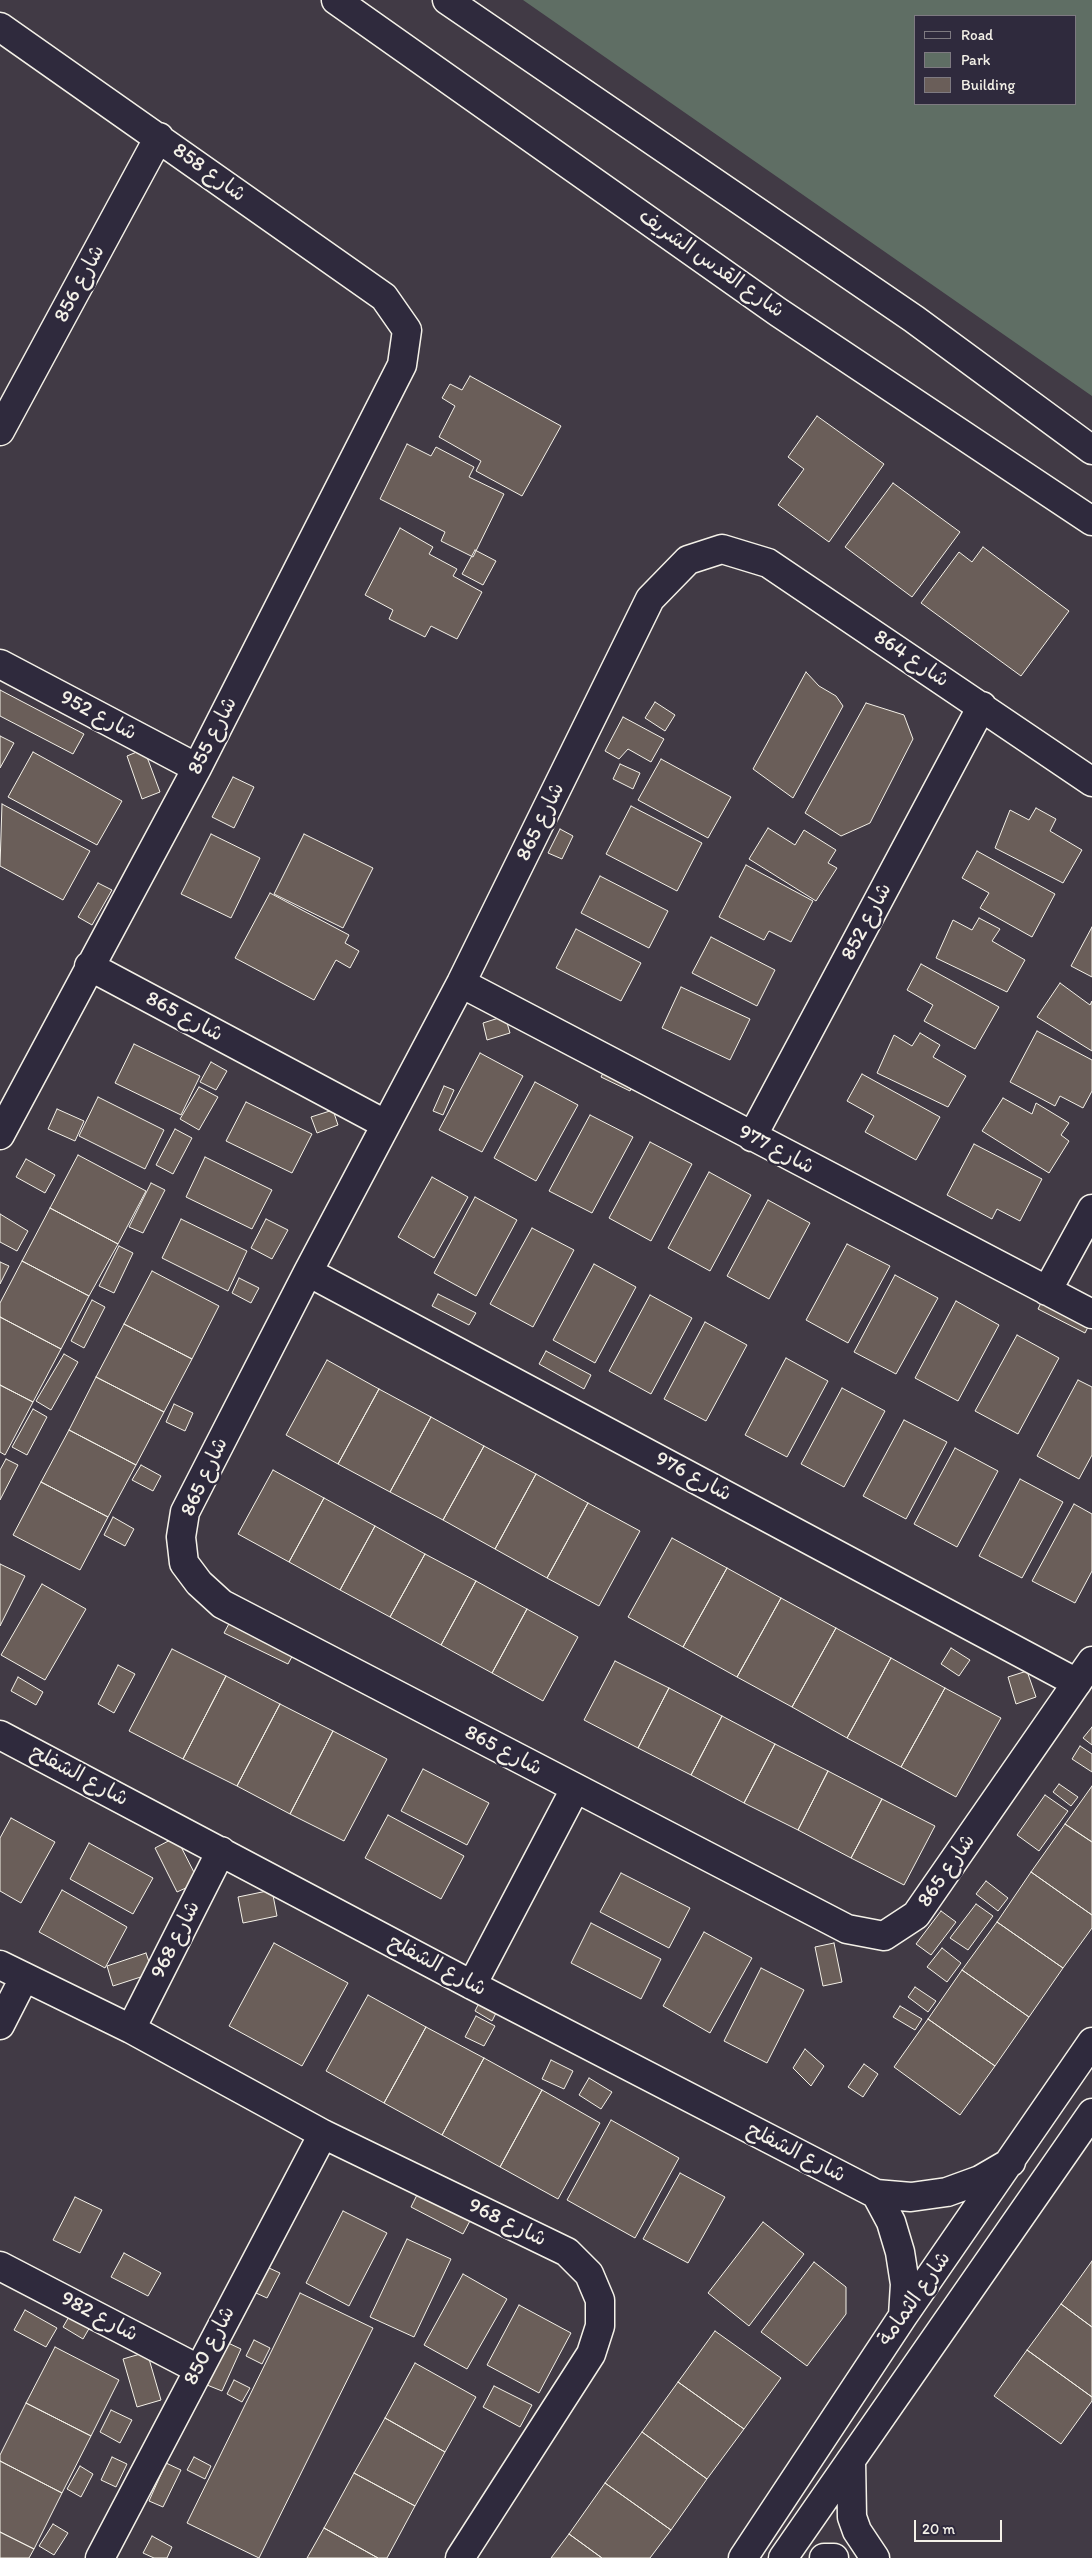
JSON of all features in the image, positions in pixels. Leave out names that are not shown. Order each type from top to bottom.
[{"type":"street","name":"شارع القدس الشريف","points":[[336,0],[778,312],[1092,521]]},
{"type":"street","points":[[447,0],[914,319],[1092,450]]},
{"type":"street","name":"شارع 858","points":[[0,27],[159,137],[384,298],[407,330]]},
{"type":"street","name":"شارع 856","points":[[0,431],[159,137]]},
{"type":"street","name":"شارع 855","points":[[0,1135],[89,966],[197,768],[402,365],[407,330]]},
{"type":"street","name":"شارع 864","points":[[722,549],[768,563],[1092,782]]},
{"type":"street","name":"شارع 865","points":[[722,549],[688,560],[650,600],[462,983],[385,1124],[185,1512],[181,1537],[184,1563],[199,1583],[222,1604],[847,1929],[884,1936],[916,1915],[1085,1672]]},
{"type":"street","name":"شارع 952","points":[[0,664],[197,768]]},
{"type":"street","name":"شارع 852","points":[[752,1137],[982,706]]},
{"type":"street","name":"شارع 865","points":[[89,966],[385,1124]]},
{"type":"street","name":"شارع 977","points":[[462,983],[1092,1314]]},
{"type":"street","points":[[1047,1291],[1092,1209]]},
{"type":"street","name":"شارع 976","points":[[308,1272],[1085,1672]]},
{"type":"street","name":"شارع الشفلح","points":[[0,1735],[472,1985],[876,2194],[911,2197],[947,2192],[980,2180],[1011,2162]]},
{"type":"street","points":[[472,1985],[575,1789]]},
{"type":"street","name":"شارع 968","points":[[131,2029],[221,1851]]},
{"type":"street","name":"شارع 968","points":[[0,1965],[131,2029],[322,2134],[567,2252],[589,2274],[600,2300],[600,2326],[591,2354],[460,2558]]},
{"type":"street","points":[[0,2025],[24,1978]]},
{"type":"street","name":"شارع الثمامة","points":[[743,2558],[903,2316],[1092,2042]]},
{"type":"street","name":"شارع الثمامة","points":[[783,2558],[1092,2113]]},
{"type":"street","name":"شارع 850","points":[[100,2558],[322,2134]]},
{"type":"street","points":[[876,2194],[891,2222],[900,2252],[905,2284],[903,2316]]},
{"type":"street","name":"شارع 982","points":[[0,2266],[198,2369]]},
{"type":"street","points":[[850,2460],[852,2516],[857,2531],[875,2558]]},
{"type":"street","points":[[824,2558],[834,2558]]},
{"type":"green space","points":[[523,0],[1092,0],[1092,396]]},
{"type":"building","points":[[470,376],[561,426],[522,496],[476,471],[481,461],[439,437],[455,406],[442,398],[450,384],[462,390]]},
{"type":"building","points":[[817,416],[884,464],[829,542],[778,505],[804,469],[788,457]]},
{"type":"building","points":[[407,444],[431,456],[436,447],[474,467],[469,477],[504,494],[473,557],[441,541],[445,532],[380,499]]},
{"type":"building","points":[[893,483],[960,532],[912,597],[845,547]]},
{"type":"building","points":[[400,528],[433,547],[429,554],[457,569],[453,576],[482,592],[457,639],[431,626],[425,637],[389,619],[393,610],[365,595]]},
{"type":"building","points":[[983,547],[1069,611],[1021,676],[921,603],[959,552],[972,562]]},
{"type":"building","points":[[475,550],[496,561],[483,585],[462,574]]},
{"type":"building","points":[[806,672],[819,686],[836,696],[843,706],[793,798],[753,769]]},
{"type":"building","points":[[0,690],[84,734],[73,754],[0,716]]},
{"type":"building","points":[[655,702],[675,715],[665,731],[645,718]]},
{"type":"building","points":[[866,703],[904,715],[913,739],[870,823],[841,836],[805,813]]},
{"type":"building","points":[[623,717],[664,739],[651,762],[628,749],[619,759],[605,751]]},
{"type":"building","points":[[0,736],[14,743],[0,768]]},
{"type":"building","points":[[144,749],[160,792],[142,799],[127,756]]},
{"type":"building","points":[[33,752],[122,801],[97,845],[8,797]]},
{"type":"building","points":[[661,759],[731,797],[708,838],[638,800]]},
{"type":"building","points":[[620,764],[640,773],[633,789],[613,779]]},
{"type":"building","points":[[233,777],[254,787],[234,828],[212,817]]},
{"type":"building","points":[[2,804],[90,851],[63,900],[0,866]]},
{"type":"building","points":[[631,806],[702,843],[677,891],[606,854]]},
{"type":"building","points":[[1036,808],[1056,819],[1050,831],[1082,850],[1063,883],[995,848],[1010,810],[1029,820]]},
{"type":"building","points":[[768,828],[795,845],[804,830],[836,850],[828,863],[837,868],[816,901],[749,859]]},
{"type":"building","points":[[560,829],[573,836],[562,859],[548,853]]},
{"type":"building","points":[[211,834],[260,858],[231,918],[181,894]]},
{"type":"building","points":[[304,834],[373,868],[343,928],[274,894]]},
{"type":"building","points":[[977,851],[1055,894],[1032,937],[980,908],[989,893],[962,878]]},
{"type":"building","points":[[746,865],[813,901],[791,942],[769,931],[764,940],[719,917]]},
{"type":"building","points":[[600,876],[668,911],[649,948],[581,913]]},
{"type":"building","points":[[98,883],[112,890],[92,925],[78,917]]},
{"type":"building","points":[[270,893],[349,935],[345,943],[359,951],[350,968],[336,960],[314,1000],[235,958]]},
{"type":"building","points":[[979,918],[1000,929],[992,941],[1025,960],[1007,992],[936,958],[953,920],[972,930]]},
{"type":"building","points":[[1092,927],[1092,977],[1071,966]]},
{"type":"building","points":[[576,929],[641,963],[621,1001],[556,968]]},
{"type":"building","points":[[711,937],[775,970],[757,1006],[692,973]]},
{"type":"building","points":[[921,964],[999,1007],[975,1049],[924,1021],[933,1005],[907,990]]},
{"type":"building","points":[[1060,983],[1090,1005],[1092,1001],[1092,1051],[1037,1017]]},
{"type":"building","points":[[681,987],[750,1019],[730,1060],[662,1028]]},
{"type":"building","points":[[505,1016],[510,1033],[487,1040],[483,1023]]},
{"type":"building","points":[[1037,1031],[1092,1060],[1092,1091],[1083,1108],[1060,1096],[1055,1106],[1010,1082]]},
{"type":"building","points":[[920,1033],[940,1045],[933,1057],[966,1076],[948,1107],[877,1073],[894,1035],[912,1046]]},
{"type":"building","points":[[134,1044],[200,1076],[181,1115],[115,1083]]},
{"type":"building","points":[[480,1053],[523,1076],[482,1152],[439,1130]]},
{"type":"building","points":[[211,1062],[227,1071],[216,1090],[200,1082]]},
{"type":"building","points":[[607,1065],[636,1078],[630,1091],[601,1077]]},
{"type":"building","points":[[862,1074],[940,1117],[916,1160],[865,1132],[874,1116],[847,1101]]},
{"type":"building","points":[[535,1082],[578,1105],[536,1181],[494,1158]]},
{"type":"building","points":[[444,1086],[454,1090],[443,1115],[433,1111]]},
{"type":"building","points":[[199,1087],[218,1097],[199,1130],[180,1119]]},
{"type":"building","points":[[98,1097],[164,1130],[145,1169],[79,1136]]},
{"type":"building","points":[[1003,1098],[1032,1114],[1036,1103],[1069,1123],[1061,1135],[1069,1141],[1049,1173],[982,1131]]},
{"type":"building","points":[[246,1102],[312,1134],[292,1173],[226,1141]]},
{"type":"building","points":[[57,1109],[84,1121],[75,1141],[48,1129]]},
{"type":"building","points":[[333,1110],[338,1125],[317,1133],[311,1117]]},
{"type":"building","points":[[590,1115],[633,1137],[592,1213],[549,1191]]},
{"type":"building","points":[[175,1129],[192,1138],[173,1174],[156,1165]]},
{"type":"building","points":[[650,1142],[692,1164],[651,1241],[609,1218]]},
{"type":"building","points":[[974,1144],[1042,1179],[1020,1221],[997,1209],[992,1219],[947,1195]]},
{"type":"building","points":[[78,1155],[146,1191],[118,1244],[50,1208]]},
{"type":"building","points":[[205,1157],[272,1190],[252,1229],[186,1197]]},
{"type":"building","points":[[26,1159],[55,1175],[45,1193],[16,1177]]},
{"type":"building","points":[[709,1172],[751,1195],[710,1271],[668,1248]]},
{"type":"building","points":[[432,1177],[468,1197],[434,1258],[398,1237]]},
{"type":"building","points":[[151,1183],[165,1190],[143,1233],[129,1227]]},
{"type":"building","points":[[475,1197],[517,1220],[476,1296],[434,1273]]},
{"type":"building","points":[[768,1200],[810,1223],[769,1299],[727,1276]]},
{"type":"building","points":[[50,1208],[118,1244],[89,1296],[22,1261]]},
{"type":"building","points":[[0,1214],[28,1231],[17,1251],[0,1242]]},
{"type":"building","points":[[181,1219],[247,1251],[228,1291],[162,1258]]},
{"type":"building","points":[[266,1219],[288,1230],[272,1259],[251,1248]]},
{"type":"building","points":[[532,1228],[574,1250],[533,1327],[490,1304]]},
{"type":"building","points":[[847,1244],[890,1266],[848,1343],[806,1320]]},
{"type":"building","points":[[119,1246],[133,1253],[114,1293],[99,1286]]},
{"type":"building","points":[[22,1261],[89,1296],[61,1349],[0,1317],[0,1303]]},
{"type":"building","points":[[0,1262],[9,1266],[0,1284]]},
{"type":"building","points":[[594,1264],[636,1287],[595,1363],[553,1340]]},
{"type":"building","points":[[152,1271],[219,1306],[192,1359],[124,1324]]},
{"type":"building","points":[[895,1275],[938,1298],[896,1374],[854,1352]]},
{"type":"building","points":[[239,1278],[259,1288],[251,1303],[232,1293]]},
{"type":"building","points":[[438,1294],[476,1313],[469,1325],[432,1306]]},
{"type":"building","points":[[650,1295],[692,1318],[651,1394],[609,1371]]},
{"type":"building","points":[[1045,1295],[1092,1319],[1085,1333],[1038,1309]]},
{"type":"building","points":[[92,1300],[105,1307],[84,1348],[71,1341]]},
{"type":"building","points":[[956,1301],[999,1325],[958,1401],[915,1378]]},
{"type":"building","points":[[0,1317],[61,1349],[33,1402],[0,1385]]},
{"type":"building","points":[[705,1322],[747,1345],[706,1421],[664,1399]]},
{"type":"building","points":[[124,1324],[192,1359],[164,1412],[96,1377]]},
{"type":"building","points":[[1017,1335],[1059,1358],[1018,1434],[975,1411]]},
{"type":"building","points":[[546,1351],[591,1375],[584,1389],[539,1364]]},
{"type":"building","points":[[64,1354],[78,1362],[51,1410],[36,1401]]},
{"type":"building","points":[[786,1358],[828,1381],[787,1457],[745,1435]]},
{"type":"building","points":[[327,1360],[379,1389],[338,1464],[286,1435]]},
{"type":"building","points":[[96,1377],[164,1412],[136,1465],[69,1430]]},
{"type":"building","points":[[1078,1380],[1092,1387],[1092,1455],[1079,1479],[1037,1456]]},
{"type":"building","points":[[0,1385],[33,1402],[5,1455],[0,1452]]},
{"type":"building","points":[[842,1388],[885,1411],[844,1487],[801,1464]]},
{"type":"building","points":[[379,1389],[431,1417],[390,1492],[338,1464]]},
{"type":"building","points":[[174,1404],[193,1413],[185,1431],[166,1422]]},
{"type":"building","points":[[33,1409],[47,1417],[27,1455],[12,1447]]},
{"type":"building","points":[[431,1417],[484,1446],[443,1520],[390,1492]]},
{"type":"building","points":[[904,1420],[947,1442],[906,1519],[863,1496]]},
{"type":"building","points":[[69,1430],[136,1465],[108,1517],[41,1482]]},
{"type":"building","points":[[484,1446],[536,1474],[495,1549],[443,1520]]},
{"type":"building","points":[[955,1448],[998,1471],[957,1547],[914,1524]]},
{"type":"building","points":[[6,1459],[18,1465],[0,1500],[0,1470]]},
{"type":"building","points":[[141,1465],[161,1476],[153,1491],[132,1480]]},
{"type":"building","points":[[273,1470],[324,1498],[289,1562],[238,1534]]},
{"type":"building","points":[[536,1474],[588,1503],[547,1578],[495,1549]]},
{"type":"building","points":[[1020,1479],[1063,1502],[1022,1578],[979,1556]]},
{"type":"building","points":[[41,1482],[108,1517],[80,1570],[13,1535]]},
{"type":"building","points":[[324,1498],[375,1526],[340,1590],[289,1562]]},
{"type":"building","points":[[588,1503],[640,1531],[599,1606],[547,1578]]},
{"type":"building","points":[[1074,1504],[1092,1514],[1092,1571],[1075,1603],[1032,1581]]},
{"type":"building","points":[[113,1517],[134,1529],[125,1546],[104,1535]]},
{"type":"building","points":[[375,1526],[425,1554],[390,1617],[340,1590]]},
{"type":"building","points":[[672,1538],[727,1568],[683,1647],[628,1617]]},
{"type":"building","points":[[425,1554],[476,1581],[441,1645],[390,1617]]},
{"type":"building","points":[[0,1564],[25,1576],[0,1626]]},
{"type":"building","points":[[727,1568],[781,1598],[737,1677],[683,1647]]},
{"type":"building","points":[[476,1581],[527,1609],[492,1673],[441,1645]]},
{"type":"building","points":[[42,1584],[86,1609],[45,1680],[1,1655]]},
{"type":"building","points":[[781,1598],[836,1628],[792,1707],[737,1677]]},
{"type":"building","points":[[527,1609],[578,1637],[543,1701],[492,1673]]},
{"type":"building","points":[[232,1618],[296,1649],[288,1664],[224,1633]]},
{"type":"building","points":[[836,1628],[891,1658],[847,1738],[792,1707]]},
{"type":"building","points":[[951,1648],[970,1660],[959,1676],[941,1664]]},
{"type":"building","points":[[172,1649],[226,1676],[183,1759],[129,1731]]},
{"type":"building","points":[[891,1658],[945,1688],[901,1767],[847,1738]]},
{"type":"building","points":[[615,1661],[669,1688],[638,1748],[584,1720]]},
{"type":"building","points":[[118,1665],[135,1674],[114,1713],[98,1704]]},
{"type":"building","points":[[1027,1671],[1036,1697],[1016,1704],[1008,1677]]},
{"type":"building","points":[[226,1676],[280,1704],[237,1786],[183,1759]]},
{"type":"building","points":[[18,1677],[43,1692],[36,1705],[11,1691]]},
{"type":"building","points":[[669,1688],[722,1716],[691,1775],[638,1748]]},
{"type":"building","points":[[945,1688],[1001,1718],[956,1797],[901,1767]]},
{"type":"building","points":[[280,1704],[333,1731],[290,1814],[237,1786]]},
{"type":"building","points":[[722,1716],[775,1744],[744,1803],[691,1775]]},
{"type":"building","points":[[1092,1727],[1092,1745],[1083,1738]]},
{"type":"building","points":[[333,1731],[387,1759],[344,1841],[290,1814]]},
{"type":"building","points":[[775,1744],[828,1771],[798,1830],[744,1803]]},
{"type":"building","points":[[1080,1746],[1092,1754],[1092,1772],[1072,1759]]},
{"type":"building","points":[[423,1769],[489,1803],[467,1845],[401,1811]]},
{"type":"building","points":[[828,1771],[882,1799],[851,1858],[798,1830]]},
{"type":"building","points":[[1059,1784],[1078,1797],[1071,1806],[1053,1792]]},
{"type":"building","points":[[1092,1786],[1092,1842],[1065,1824]]},
{"type":"building","points":[[1045,1795],[1068,1811],[1039,1851],[1017,1835]]},
{"type":"building","points":[[882,1799],[935,1826],[904,1885],[851,1858]]},
{"type":"building","points":[[388,1815],[464,1856],[441,1899],[365,1858]]},
{"type":"building","points":[[11,1818],[55,1842],[21,1903],[0,1891],[0,1838]]},
{"type":"building","points":[[1065,1824],[1092,1842],[1092,1915],[1031,1872]]},
{"type":"building","points":[[176,1837],[199,1882],[177,1892],[155,1848]]},
{"type":"building","points":[[89,1843],[153,1878],[133,1914],[70,1879]]},
{"type":"building","points":[[1031,1872],[1092,1915],[1092,1928],[1063,1968],[997,1922]]},
{"type":"building","points":[[621,1873],[690,1908],[669,1948],[600,1912]]},
{"type":"building","points":[[986,1881],[1008,1898],[998,1911],[976,1894]]},
{"type":"building","points":[[62,1890],[127,1927],[105,1968],[39,1932]]},
{"type":"building","points":[[272,1890],[277,1916],[243,1923],[238,1897]]},
{"type":"building","points":[[976,1904],[993,1916],[968,1950],[950,1938]]},
{"type":"building","points":[[941,1911],[956,1922],[931,1955],[916,1944]]},
{"type":"building","points":[[997,1922],[1063,1968],[1029,2017],[962,1970]]},
{"type":"building","points":[[591,1923],[661,1959],[641,1999],[571,1963]]},
{"type":"building","points":[[704,1932],[752,1958],[710,2033],[663,2006]]},
{"type":"building","points":[[274,1943],[348,1983],[302,2066],[229,2026]]},
{"type":"building","points":[[834,1943],[842,1982],[823,1986],[815,1947]]},
{"type":"building","points":[[942,1948],[961,1963],[947,1982],[927,1967]]},
{"type":"building","points":[[146,1953],[153,1973],[113,1986],[107,1966]]},
{"type":"building","points":[[761,1968],[804,1990],[767,2063],[724,2041]]},
{"type":"building","points":[[962,1970],[1029,2017],[995,2066],[928,2019]]},
{"type":"building","points":[[915,1987],[936,2001],[928,2012],[908,1997]]},
{"type":"building","points":[[368,1995],[426,2027],[384,2103],[326,2071]]},
{"type":"building","points":[[481,1999],[498,2009],[492,2021],[475,2011]]},
{"type":"building","points":[[900,2006],[922,2019],[915,2030],[893,2017]]},
{"type":"building","points":[[476,2016],[495,2026],[484,2046],[465,2037]]},
{"type":"building","points":[[928,2019],[995,2066],[960,2115],[894,2067]]},
{"type":"building","points":[[426,2027],[484,2058],[442,2135],[384,2103]]},
{"type":"building","points":[[805,2049],[824,2066],[811,2086],[793,2068]]},
{"type":"building","points":[[484,2058],[542,2090],[500,2167],[442,2135]]},
{"type":"building","points":[[551,2060],[573,2071],[564,2089],[542,2079]]},
{"type":"building","points":[[864,2064],[878,2074],[863,2097],[848,2087]]},
{"type":"building","points":[[589,2078],[612,2092],[601,2109],[579,2095]]},
{"type":"building","points":[[542,2090],[600,2123],[558,2199],[500,2167]]},
{"type":"building","points":[[611,2120],[679,2158],[635,2238],[567,2200]]},
{"type":"building","points":[[680,2173],[725,2197],[688,2263],[643,2239]]},
{"type":"building","points":[[419,2191],[471,2219],[463,2234],[411,2207]]},
{"type":"building","points":[[75,2197],[102,2210],[80,2253],[53,2240]]},
{"type":"building","points":[[343,2211],[387,2233],[349,2306],[306,2283]]},
{"type":"building","points":[[763,2222],[804,2254],[749,2326],[708,2293]]},
{"type":"building","points":[[407,2239],[451,2259],[414,2337],[370,2317]]},
{"type":"building","points":[[124,2253],[161,2273],[148,2296],[111,2277]]},
{"type":"building","points":[[1092,2261],[1092,2327],[1061,2304]]},
{"type":"building","points":[[814,2262],[846,2287],[846,2314],[807,2366],[761,2332]]},
{"type":"building","points":[[269,2268],[280,2273],[267,2298],[256,2293]]},
{"type":"building","points":[[463,2274],[507,2299],[467,2369],[424,2345]]},
{"type":"building","points":[[300,2293],[373,2328],[259,2558],[187,2523]]},
{"type":"building","points":[[1061,2304],[1092,2327],[1092,2397],[1027,2350]]},
{"type":"building","points":[[519,2305],[571,2333],[539,2393],[487,2365]]},
{"type":"building","points":[[74,2308],[94,2320],[83,2339],[63,2327]]},
{"type":"building","points":[[25,2310],[57,2328],[46,2347],[14,2330]]},
{"type":"building","points":[[715,2331],[781,2378],[744,2429],[678,2382]]},
{"type":"building","points":[[254,2340],[270,2348],[262,2364],[246,2356]]},
{"type":"building","points":[[226,2342],[241,2349],[222,2391],[207,2385]]},
{"type":"building","points":[[55,2347],[119,2380],[91,2436],[26,2403]]},
{"type":"building","points":[[1027,2350],[1092,2397],[1092,2401],[1061,2444],[994,2396]]},
{"type":"building","points":[[147,2352],[161,2400],[137,2407],[123,2359]]},
{"type":"building","points":[[415,2363],[476,2397],[445,2452],[385,2418]]},
{"type":"building","points":[[234,2380],[250,2388],[242,2402],[227,2394]]},
{"type":"building","points":[[678,2382],[744,2429],[707,2479],[642,2432]]},
{"type":"building","points":[[494,2386],[532,2405],[520,2427],[483,2407]]},
{"type":"building","points":[[26,2403],[91,2436],[62,2493],[0,2461],[0,2455]]},
{"type":"building","points":[[111,2410],[132,2420],[120,2443],[100,2432]]},
{"type":"building","points":[[385,2418],[445,2452],[415,2506],[354,2473]]},
{"type":"building","points":[[642,2432],[707,2479],[671,2530],[605,2483]]},
{"type":"building","points":[[112,2457],[127,2464],[116,2487],[101,2480]]},
{"type":"building","points":[[194,2457],[211,2466],[205,2479],[187,2470]]},
{"type":"building","points":[[0,2461],[62,2493],[34,2549],[0,2532]]},
{"type":"building","points":[[166,2463],[181,2470],[163,2507],[149,2501]]},
{"type":"building","points":[[80,2466],[93,2474],[81,2497],[67,2489]]},
{"type":"building","points":[[354,2473],[415,2506],[387,2558],[378,2558],[324,2528]]},
{"type":"building","points":[[605,2483],[671,2530],[650,2558],[602,2558],[569,2534]]},
{"type":"building","points":[[53,2524],[68,2533],[54,2555],[39,2546]]},
{"type":"building","points":[[324,2528],[378,2558],[307,2558]]},
{"type":"building","points":[[0,2532],[34,2549],[29,2558],[0,2558]]},
{"type":"building","points":[[569,2534],[602,2558],[551,2558]]},
{"type":"building","points":[[152,2536],[172,2547],[167,2558],[154,2558],[143,2553]]}]
